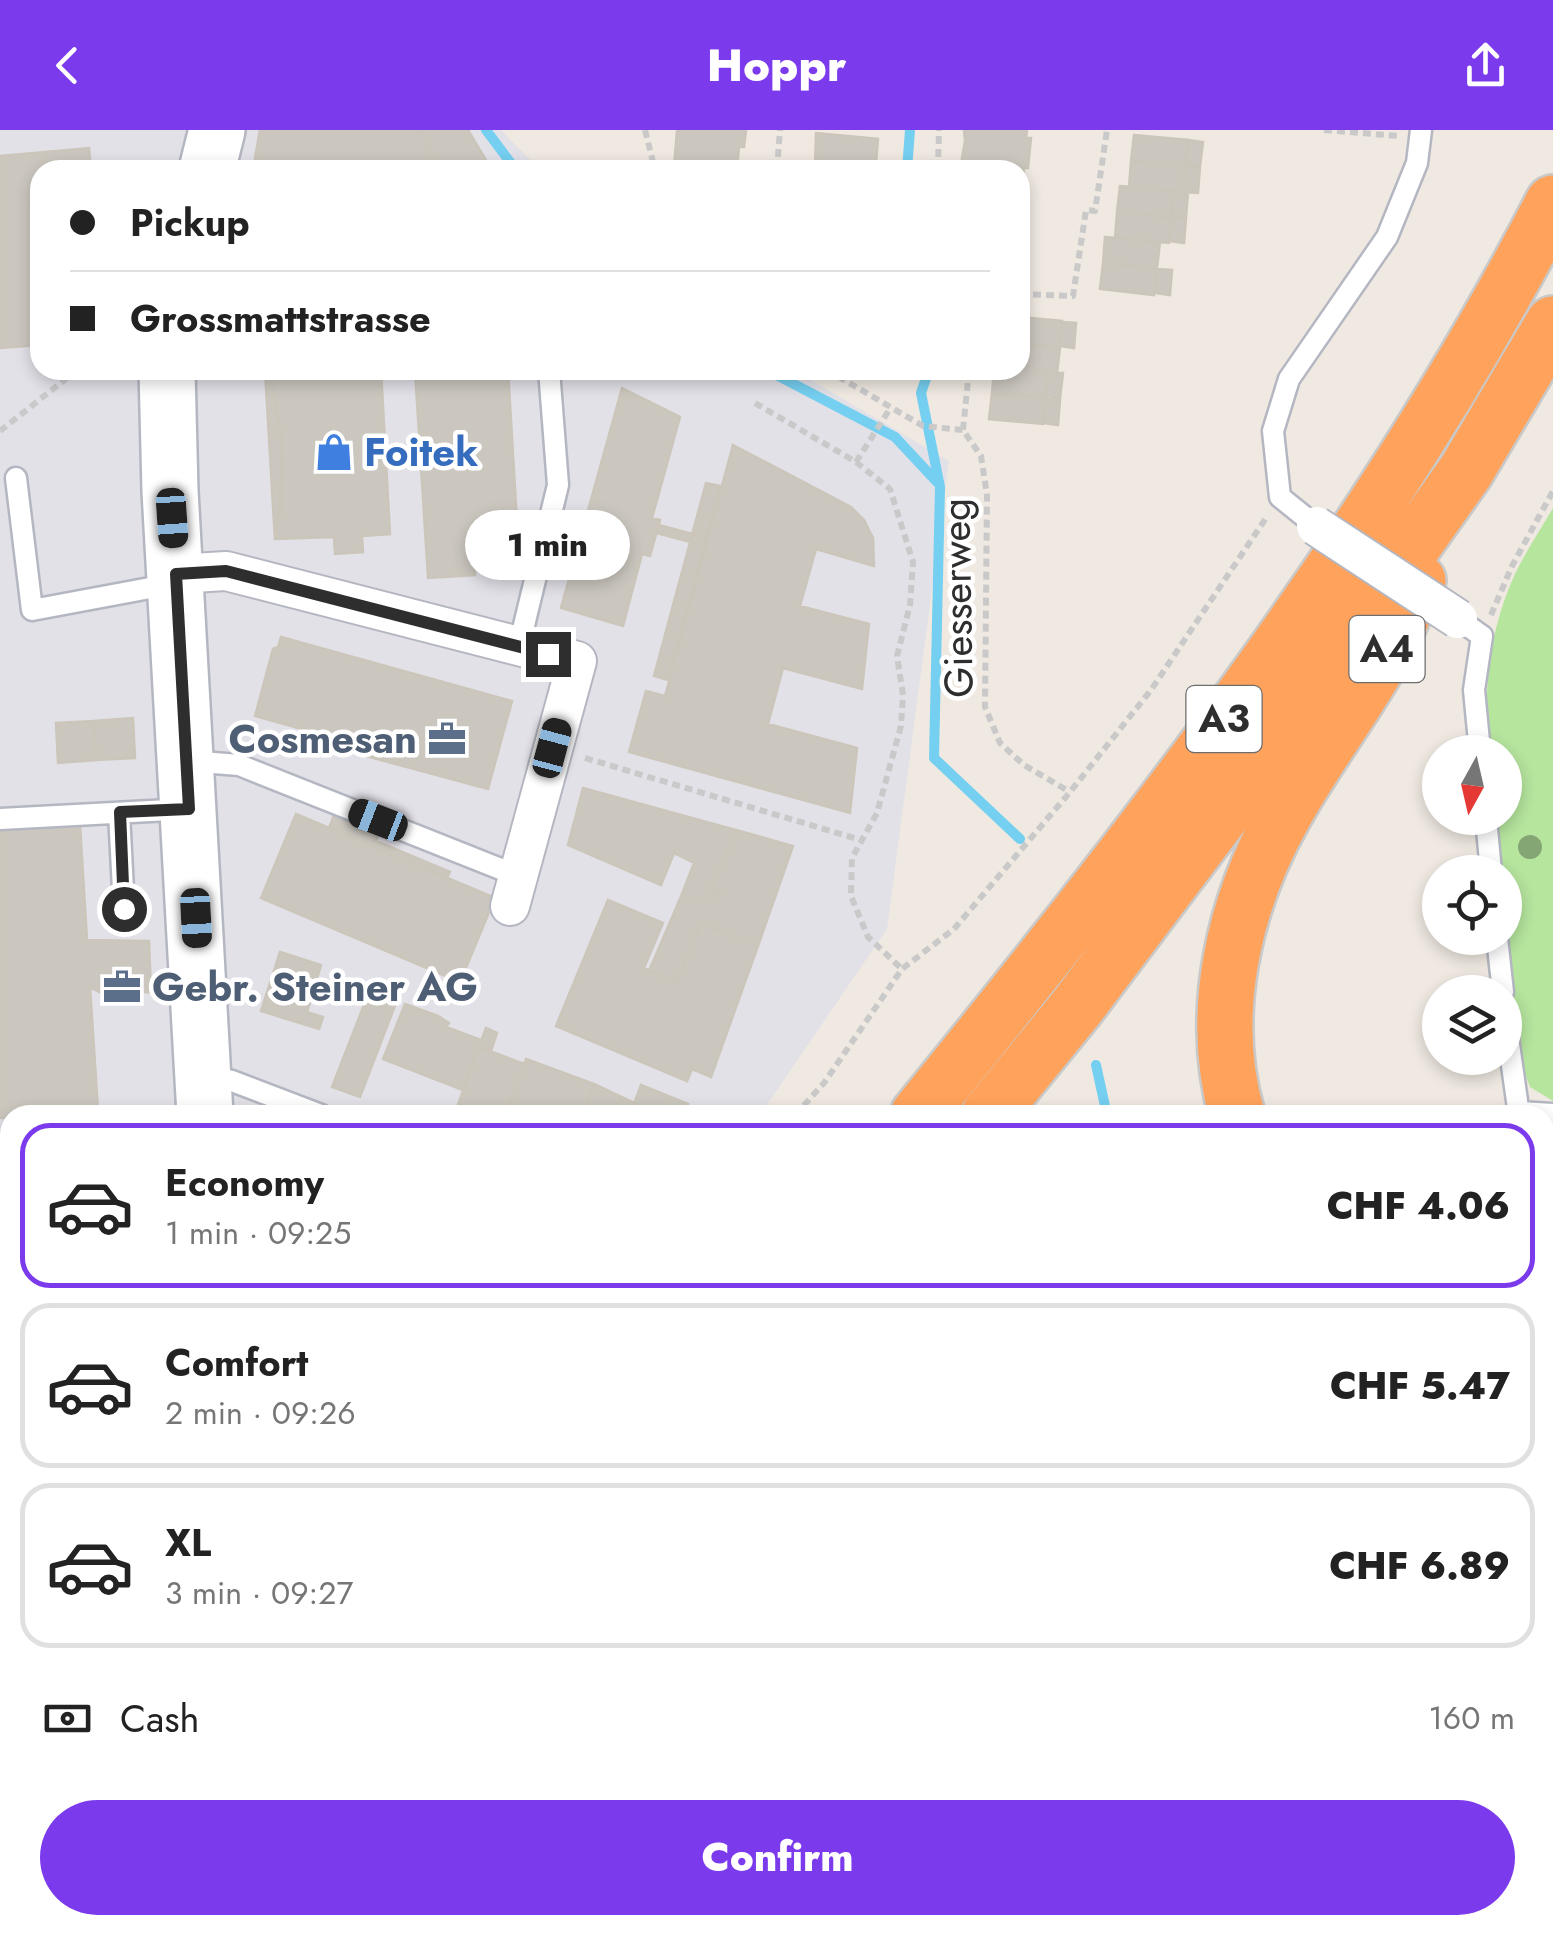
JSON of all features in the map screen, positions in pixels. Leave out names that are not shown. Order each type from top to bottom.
[{"type":"highway","name":"A3","points":[[926,1105],[1085,908],[1362,524],[1502,303],[1553,203]]},
{"type":"highway","name":"A3","points":[[997,1105],[1077,1007],[1240,792],[1466,470],[1553,324]]},
{"type":"highway","name":"A4","points":[[1234,1105],[1225,1011],[1232,950],[1254,876],[1284,814],[1387,650],[1466,470]]},
{"type":"main road","points":[[210,160],[217,130]]},
{"type":"main road","points":[[167,380],[205,1095]]},
{"type":"street","points":[[1316,526],[1470,628]]},
{"type":"street","points":[[176,581],[226,571],[577,661],[514,891]]},
{"type":"lane","points":[[1316,526],[1280,497],[1273,431],[1289,378],[1387,237],[1417,164],[1420,134]]},
{"type":"lane","points":[[518,646],[558,485],[550,380]]},
{"type":"lane","points":[[16,478],[32,610],[176,581]]},
{"type":"lane","points":[[1470,628],[1478,735]]},
{"type":"lane","points":[[0,819],[120,812],[188,785],[213,761],[239,765],[514,891]]},
{"type":"lane","points":[[120,812],[124,909]]},
{"type":"lane","points":[[1513,1075],[1518,1105]]},
{"type":"lane","points":[[205,1095],[232,1080],[296,1105]]},
{"type":"path","points":[[645,130],[653,160]]},
{"type":"path","points":[[778,160],[780,130]]},
{"type":"path","points":[[938,160],[939,130]]},
{"type":"path","points":[[1030,294],[1073,296],[1086,210],[1095,211],[1107,130]]},
{"type":"path","points":[[1324,130],[1420,134]]},
{"type":"path","points":[[0,431],[64,380]]},
{"type":"path","points":[[845,380],[922,426],[964,430],[969,380]]},
{"type":"path","points":[[755,403],[856,462],[890,489],[913,562],[910,604],[897,656],[903,695],[902,726],[878,813],[852,858],[851,896],[868,937],[902,969]]},
{"type":"path","points":[[856,462],[892,407]]},
{"type":"path","name":"Giesserweg","points":[[964,430],[985,470],[985,707],[1000,743],[1024,764],[1070,792]]},
{"type":"path","points":[[1470,628],[1512,566],[1553,491]]},
{"type":"path","points":[[804,1105],[824,1084],[902,969],[954,929],[1151,690],[1280,497]]},
{"type":"path","points":[[552,748],[862,840]]},
{"type":"shaded area","points":[[0,130],[501,130],[530,160],[30,160],[30,380],[811,380],[949,461],[887,929],[767,1105],[0,1105]]},
{"type":"green space","points":[[1553,508],[1553,1101],[1530,1087],[1522,1066],[1522,975],[1510,975],[1508,955],[1522,955],[1522,855],[1499,855],[1497,835],[1522,835],[1522,735],[1488,735],[1492,645],[1520,564]]},
{"type":"building","points":[[260,130],[422,130],[433,160],[256,160]]},
{"type":"building","points":[[422,130],[468,130],[486,160],[433,160]]},
{"type":"building","points":[[746,130],[738,160],[675,160],[677,131]]},
{"type":"building","points":[[964,130],[1027,130],[1026,138],[1031,138],[1029,160],[962,160]]},
{"type":"building","points":[[816,133],[878,139],[876,160],[815,160]]},
{"type":"building","points":[[1134,135],[1188,140],[1185,166],[1131,161]]},
{"type":"building","points":[[1188,140],[1203,142],[1200,166],[1186,164]]},
{"type":"building","points":[[89,148],[90,160],[30,160],[30,346],[0,348],[0,156]]},
{"type":"building","points":[[1131,161],[1185,166],[1183,192],[1129,187]]},
{"type":"building","points":[[1185,166],[1200,167],[1198,193],[1183,192]]},
{"type":"building","points":[[1120,186],[1174,191],[1171,217],[1117,212]]},
{"type":"building","points":[[1174,191],[1188,192],[1186,217],[1171,215]]},
{"type":"building","points":[[1117,212],[1171,217],[1169,243],[1115,238]]},
{"type":"building","points":[[1171,217],[1186,218],[1184,243],[1169,241]]},
{"type":"building","points":[[1105,237],[1160,242],[1157,268],[1103,263]]},
{"type":"building","points":[[1103,263],[1157,268],[1154,295],[1100,289]]},
{"type":"building","points":[[1157,269],[1172,270],[1170,295],[1155,293]]},
{"type":"building","points":[[1030,318],[1062,321],[1060,347],[1030,344]]},
{"type":"building","points":[[1062,322],[1076,323],[1074,348],[1060,346]]},
{"type":"building","points":[[1030,344],[1060,347],[1057,373],[1030,370]]},
{"type":"building","points":[[1030,370],[1048,372],[1046,398],[992,393],[993,380],[1030,380]]},
{"type":"building","points":[[1048,372],[1063,373],[1060,398],[1046,396]]},
{"type":"building","points":[[266,380],[271,380],[281,434],[282,505],[275,540]]},
{"type":"building","name":"Foitek","points":[[271,380],[382,380],[390,534],[362,536],[363,552],[335,554],[334,537],[276,539],[283,471]]},
{"type":"building","points":[[416,380],[509,380],[520,572],[500,573],[499,559],[474,560],[475,575],[428,578]]},
{"type":"building","points":[[622,388],[680,417],[652,518],[660,520],[650,556],[642,554],[623,626],[561,608]]},
{"type":"building","points":[[992,393],[1046,398],[1043,424],[989,419]]},
{"type":"building","points":[[1046,399],[1060,400],[1058,425],[1043,423]]},
{"type":"building","points":[[733,445],[851,507],[864,520],[873,538],[874,566],[816,549],[800,606],[869,624],[862,689],[783,668],[768,724],[857,748],[850,813],[629,752],[646,691],[665,696],[674,651],[677,652]]},
{"type":"building","points":[[706,483],[720,486],[668,680],[654,676]]},
{"type":"building","points":[[659,525],[707,538],[705,546],[657,533]]},
{"type":"building","points":[[281,637],[512,701],[488,789],[340,749],[342,740],[255,716],[273,649],[278,647]]},
{"type":"building","points":[[133,718],[135,758],[96,760],[94,721]]},
{"type":"building","points":[[94,721],[96,760],[58,763],[56,723]]},
{"type":"building","points":[[583,788],[736,830],[711,889],[720,893],[718,898],[705,903],[682,894],[694,863],[674,853],[661,885],[568,845]]},
{"type":"building","points":[[338,805],[383,825],[376,841],[450,872],[447,878],[329,828]]},
{"type":"building","points":[[296,814],[495,898],[460,982],[261,898]]},
{"type":"building","points":[[80,825],[87,940],[149,941],[151,992],[101,993],[90,987],[98,1105],[0,1105],[0,830]]},
{"type":"building","points":[[736,830],[793,846],[758,946],[701,923],[676,982],[649,971],[682,894],[705,903],[718,898],[720,893],[711,889]]},
{"type":"building","points":[[608,900],[663,923],[644,968],[676,982],[701,923],[758,946],[711,1077],[692,1069],[687,1081],[556,1026]]},
{"type":"building","points":[[280,952],[321,965],[307,1012],[323,1017],[319,1029],[261,1011]]},
{"type":"building","points":[[369,992],[396,1003],[360,1097],[332,1087]]},
{"type":"building","points":[[405,1004],[438,1016],[449,1023],[446,1027],[481,1040],[463,1090],[383,1059]]},
{"type":"building","points":[[486,1028],[497,1033],[491,1051],[479,1047]]},
{"type":"building","points":[[479,1047],[524,1064],[510,1105],[458,1105]]},
{"type":"building","points":[[526,1059],[594,1084],[587,1105],[510,1105]]},
{"type":"building","points":[[594,1084],[634,1103],[633,1105],[587,1105]]},
{"type":"building","points":[[641,1085],[688,1104],[636,1105]]},
{"type":"waterway","points":[[486,130],[508,160]]},
{"type":"waterway","points":[[908,160],[910,130]]},
{"type":"waterway","points":[[786,380],[895,437],[937,482]]},
{"type":"waterway","points":[[926,380],[921,393],[940,487],[934,758],[1020,839]]},
{"type":"waterway","points":[[1096,1065],[1105,1105]]},
{"type":"place","name":"Foitek","points":[[334,452]]},
{"type":"place","name":"Cosmesan","points":[[447,739]]},
{"type":"place","name":"Gebr. Steiner AG","points":[[122,987]]},
{"type":"route","points":[[124,909],[120,812],[189,809],[176,574],[226,571],[548,654]]}]
